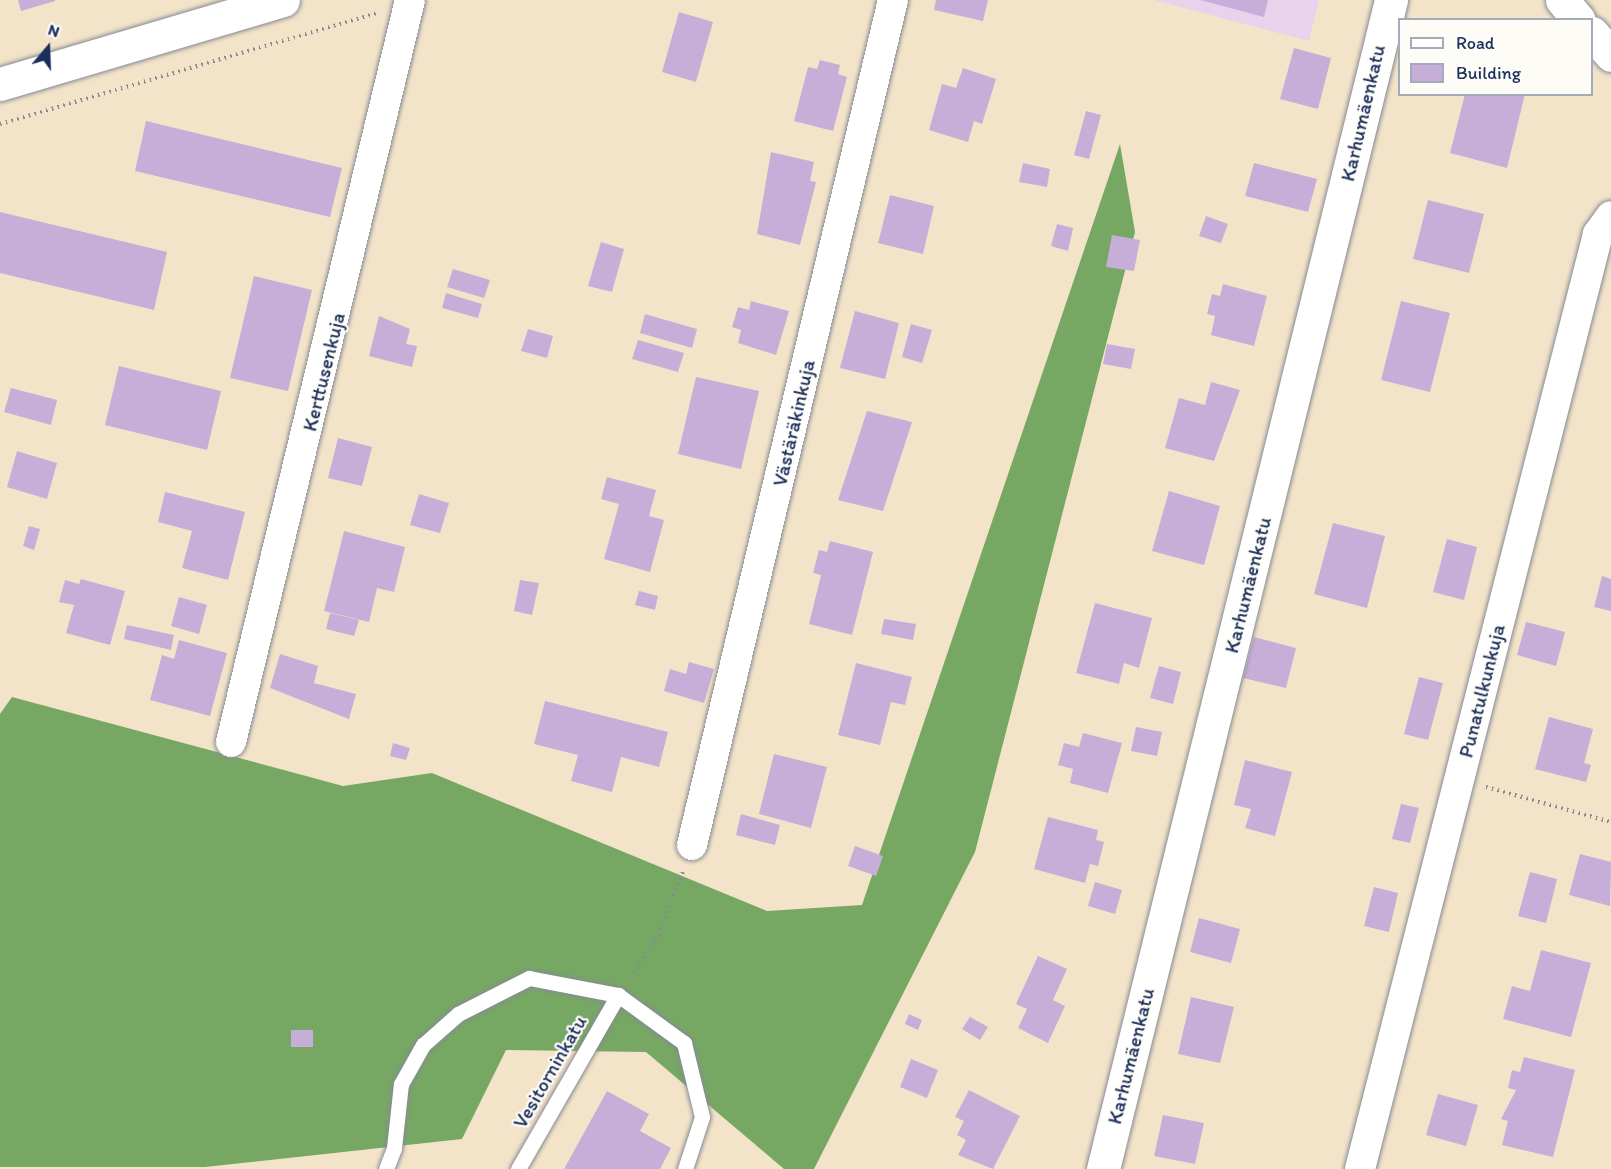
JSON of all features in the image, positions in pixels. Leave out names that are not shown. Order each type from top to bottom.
[{"type":"street","points":[[0,84],[231,7],[283,0]]},
{"type":"street","name":"Västäräkinkuja","points":[[692,845],[893,0]]},
{"type":"street","name":"Karhumäenkatu","points":[[1103,1169],[1391,0]]},
{"type":"street","points":[[1562,0],[1577,18]]},
{"type":"street","name":"Kerttusenkuja","points":[[231,742],[411,1]]},
{"type":"street","points":[[1593,34],[1611,55]]},
{"type":"street","name":"Punatulkunkuja","points":[[1360,1169],[1598,234],[1611,216]]},
{"type":"lane","name":"Vesitorninkatu","points":[[386,1169],[394,1148],[401,1084],[423,1045],[458,1014],[529,978],[618,995],[684,1043],[702,1117],[685,1169]]},
{"type":"lane","name":"Vesitorninkatu","points":[[518,1169],[618,995]]},
{"type":"path","points":[[0,124],[257,52],[411,1]]},
{"type":"path","points":[[1459,780],[1611,822]]},
{"type":"path","points":[[618,995],[658,935],[692,845]]},
{"type":"shaded area","points":[[1154,0],[1319,0],[1309,41]]},
{"type":"green space","points":[[1120,144],[1135,232],[975,852],[814,1169],[784,1169],[646,1052],[506,1050],[462,1139],[205,1167],[0,1167],[0,714],[12,697],[343,786],[432,773],[767,911],[862,905]]},
{"type":"building","points":[[18,0],[55,0],[55,1],[21,11]]},
{"type":"building","points":[[936,0],[988,0],[983,21],[934,10]]},
{"type":"building","points":[[1200,0],[1268,0],[1264,17]]},
{"type":"building","points":[[679,12],[713,22],[696,82],[662,72]]},
{"type":"building","points":[[1294,48],[1331,58],[1318,109],[1280,99]]},
{"type":"building","points":[[820,60],[840,65],[838,74],[847,77],[833,131],[794,121],[808,67],[817,69]]},
{"type":"building","points":[[963,68],[996,79],[982,124],[974,121],[968,142],[929,130],[942,84],[956,88]]},
{"type":"building","points":[[1464,96],[1525,96],[1507,168],[1450,153]]},
{"type":"building","points":[[1086,111],[1101,115],[1089,159],[1074,155]]},
{"type":"building","points":[[146,121],[342,168],[330,217],[135,171]]},
{"type":"building","points":[[771,152],[814,162],[810,181],[816,182],[800,245],[757,234]]},
{"type":"building","points":[[1023,163],[1050,169],[1047,187],[1019,182]]},
{"type":"building","points":[[1254,163],[1317,179],[1308,212],[1245,196]]},
{"type":"building","points":[[890,195],[934,206],[923,254],[878,243]]},
{"type":"building","points":[[1428,200],[1484,214],[1469,273],[1413,259]]},
{"type":"building","points":[[0,212],[167,252],[154,310],[0,273]]},
{"type":"building","points":[[1206,216],[1228,224],[1221,243],[1199,236]]},
{"type":"building","points":[[1057,224],[1073,228],[1068,251],[1051,246]]},
{"type":"building","points":[[1112,235],[1140,240],[1134,271],[1106,267]]},
{"type":"building","points":[[601,242],[624,249],[612,292],[588,286]]},
{"type":"building","points":[[453,269],[490,280],[484,298],[447,287]]},
{"type":"building","points":[[254,276],[312,290],[288,391],[230,378]]},
{"type":"building","points":[[1223,284],[1267,296],[1254,346],[1211,335],[1215,316],[1207,314],[1212,294],[1220,296]]},
{"type":"building","points":[[446,293],[482,304],[478,318],[442,308]]},
{"type":"building","points":[[751,301],[789,311],[776,355],[738,343],[741,330],[732,327],[738,307],[749,310]]},
{"type":"building","points":[[1401,301],[1450,313],[1430,392],[1381,380]]},
{"type":"building","points":[[855,311],[899,323],[885,379],[840,368]]},
{"type":"building","points":[[645,314],[697,329],[692,348],[640,333]]},
{"type":"building","points":[[379,316],[410,329],[406,344],[417,346],[412,367],[369,356]]},
{"type":"building","points":[[911,324],[932,330],[922,363],[902,357]]},
{"type":"building","points":[[528,329],[553,336],[547,358],[521,351]]},
{"type":"building","points":[[638,340],[684,353],[678,372],[632,359]]},
{"type":"building","points":[[1107,344],[1135,349],[1131,369],[1103,364]]},
{"type":"building","points":[[119,366],[221,391],[207,450],[105,425]]},
{"type":"building","points":[[696,377],[759,391],[741,469],[678,454]]},
{"type":"building","points":[[1211,382],[1240,390],[1214,461],[1165,448],[1179,398],[1205,405]]},
{"type":"building","points":[[11,388],[57,400],[51,425],[4,412]]},
{"type":"building","points":[[867,411],[912,422],[883,511],[838,500]]},
{"type":"building","points":[[338,438],[372,447],[362,486],[328,478]]},
{"type":"building","points":[[17,451],[57,463],[47,499],[7,487]]},
{"type":"building","points":[[607,477],[656,490],[649,516],[664,520],[650,572],[604,559],[619,504],[601,499]]},
{"type":"building","points":[[1169,491],[1220,506],[1204,565],[1152,551]]},
{"type":"building","points":[[165,492],[245,512],[228,580],[182,568],[192,531],[158,522]]},
{"type":"building","points":[[419,494],[449,503],[440,533],[410,525]]},
{"type":"building","points":[[1333,523],[1385,536],[1367,608],[1314,594]]},
{"type":"building","points":[[29,526],[40,529],[34,550],[23,546]]},
{"type":"building","points":[[344,531],[405,547],[394,592],[377,588],[369,622],[324,611]]},
{"type":"building","points":[[1447,539],[1477,547],[1464,600],[1433,592]]},
{"type":"building","points":[[830,541],[873,552],[852,635],[809,624],[821,575],[813,573],[819,550],[827,552]]},
{"type":"building","points":[[1602,576],[1611,579],[1611,611],[1594,607]]},
{"type":"building","points":[[81,579],[125,591],[110,645],[66,633],[74,605],[59,602],[65,580],[79,584]]},
{"type":"building","points":[[520,580],[539,583],[532,615],[514,611]]},
{"type":"building","points":[[639,591],[658,596],[655,610],[635,605]]},
{"type":"building","points":[[179,597],[207,605],[199,634],[171,626]]},
{"type":"building","points":[[1095,603],[1152,618],[1139,668],[1124,663],[1119,684],[1076,673]]},
{"type":"building","points":[[330,613],[359,620],[354,636],[326,629]]},
{"type":"building","points":[[884,619],[916,624],[913,640],[881,634]]},
{"type":"building","points":[[1526,622],[1565,632],[1556,666],[1517,655]]},
{"type":"building","points":[[127,625],[174,635],[171,650],[124,639]]},
{"type":"building","points":[[1254,637],[1296,648],[1286,688],[1243,678]]},
{"type":"building","points":[[179,640],[227,653],[210,716],[150,700],[162,655],[174,659]]},
{"type":"building","points":[[280,654],[318,666],[314,683],[356,694],[349,719],[270,688]]},
{"type":"building","points":[[689,662],[714,669],[704,703],[664,691],[670,669],[686,674]]},
{"type":"building","points":[[856,663],[912,677],[905,705],[891,702],[880,745],[838,735]]},
{"type":"building","points":[[1159,666],[1181,672],[1173,704],[1150,698]]},
{"type":"building","points":[[1419,677],[1443,683],[1428,740],[1404,734]]},
{"type":"building","points":[[545,701],[668,732],[659,767],[621,757],[612,792],[571,781],[578,755],[534,744]]},
{"type":"building","points":[[1549,717],[1593,729],[1584,763],[1591,765],[1586,782],[1535,769]]},
{"type":"building","points":[[1136,727],[1162,732],[1157,756],[1131,751]]},
{"type":"building","points":[[1083,733],[1122,743],[1108,793],[1070,783],[1073,769],[1058,765],[1064,743],[1079,747]]},
{"type":"building","points":[[393,743],[410,748],[406,760],[390,756]]},
{"type":"building","points":[[774,754],[827,767],[811,828],[759,814]]},
{"type":"building","points":[[1245,760],[1292,772],[1275,836],[1245,828],[1251,809],[1234,805]]},
{"type":"building","points":[[1401,804],[1419,808],[1410,843],[1392,839]]},
{"type":"building","points":[[741,814],[780,825],[775,845],[736,835]]},
{"type":"building","points":[[1048,817],[1098,830],[1096,840],[1104,842],[1098,866],[1090,864],[1085,883],[1034,869]]},
{"type":"building","points":[[855,846],[883,856],[876,876],[848,866]]},
{"type":"building","points":[[1580,854],[1611,862],[1610,906],[1569,895]]},
{"type":"building","points":[[1530,872],[1557,879],[1546,923],[1518,916]]},
{"type":"building","points":[[1095,882],[1122,890],[1115,914],[1088,906]]},
{"type":"building","points":[[1374,887],[1398,893],[1389,932],[1364,926]]},
{"type":"building","points":[[1199,918],[1240,929],[1231,963],[1190,952]]},
{"type":"building","points":[[1541,950],[1591,963],[1571,1037],[1503,1019],[1512,986],[1530,991]]},
{"type":"building","points":[[1038,956],[1067,969],[1053,1000],[1065,1006],[1048,1043],[1018,1028],[1027,1009],[1016,1004]]},
{"type":"building","points":[[1191,997],[1234,1007],[1220,1063],[1178,1054]]},
{"type":"building","points":[[909,1014],[922,1020],[918,1030],[905,1024]]},
{"type":"building","points":[[970,1017],[988,1027],[980,1040],[962,1029]]},
{"type":"building","points":[[291,1030],[313,1030],[313,1047],[291,1047]]},
{"type":"building","points":[[1524,1057],[1575,1070],[1553,1157],[1502,1145],[1508,1121],[1501,1119],[1516,1090],[1508,1088],[1512,1070],[1520,1072]]},
{"type":"building","points":[[911,1059],[938,1070],[927,1098],[900,1087]]},
{"type":"building","points":[[969,1090],[1020,1116],[993,1169],[958,1155],[966,1140],[957,1135],[964,1121],[955,1117]]},
{"type":"building","points":[[607,1091],[649,1114],[640,1131],[671,1148],[660,1169],[564,1169]]},
{"type":"building","points":[[1438,1094],[1478,1105],[1466,1146],[1426,1135]]},
{"type":"building","points":[[1163,1115],[1204,1123],[1195,1164],[1154,1156]]}]
